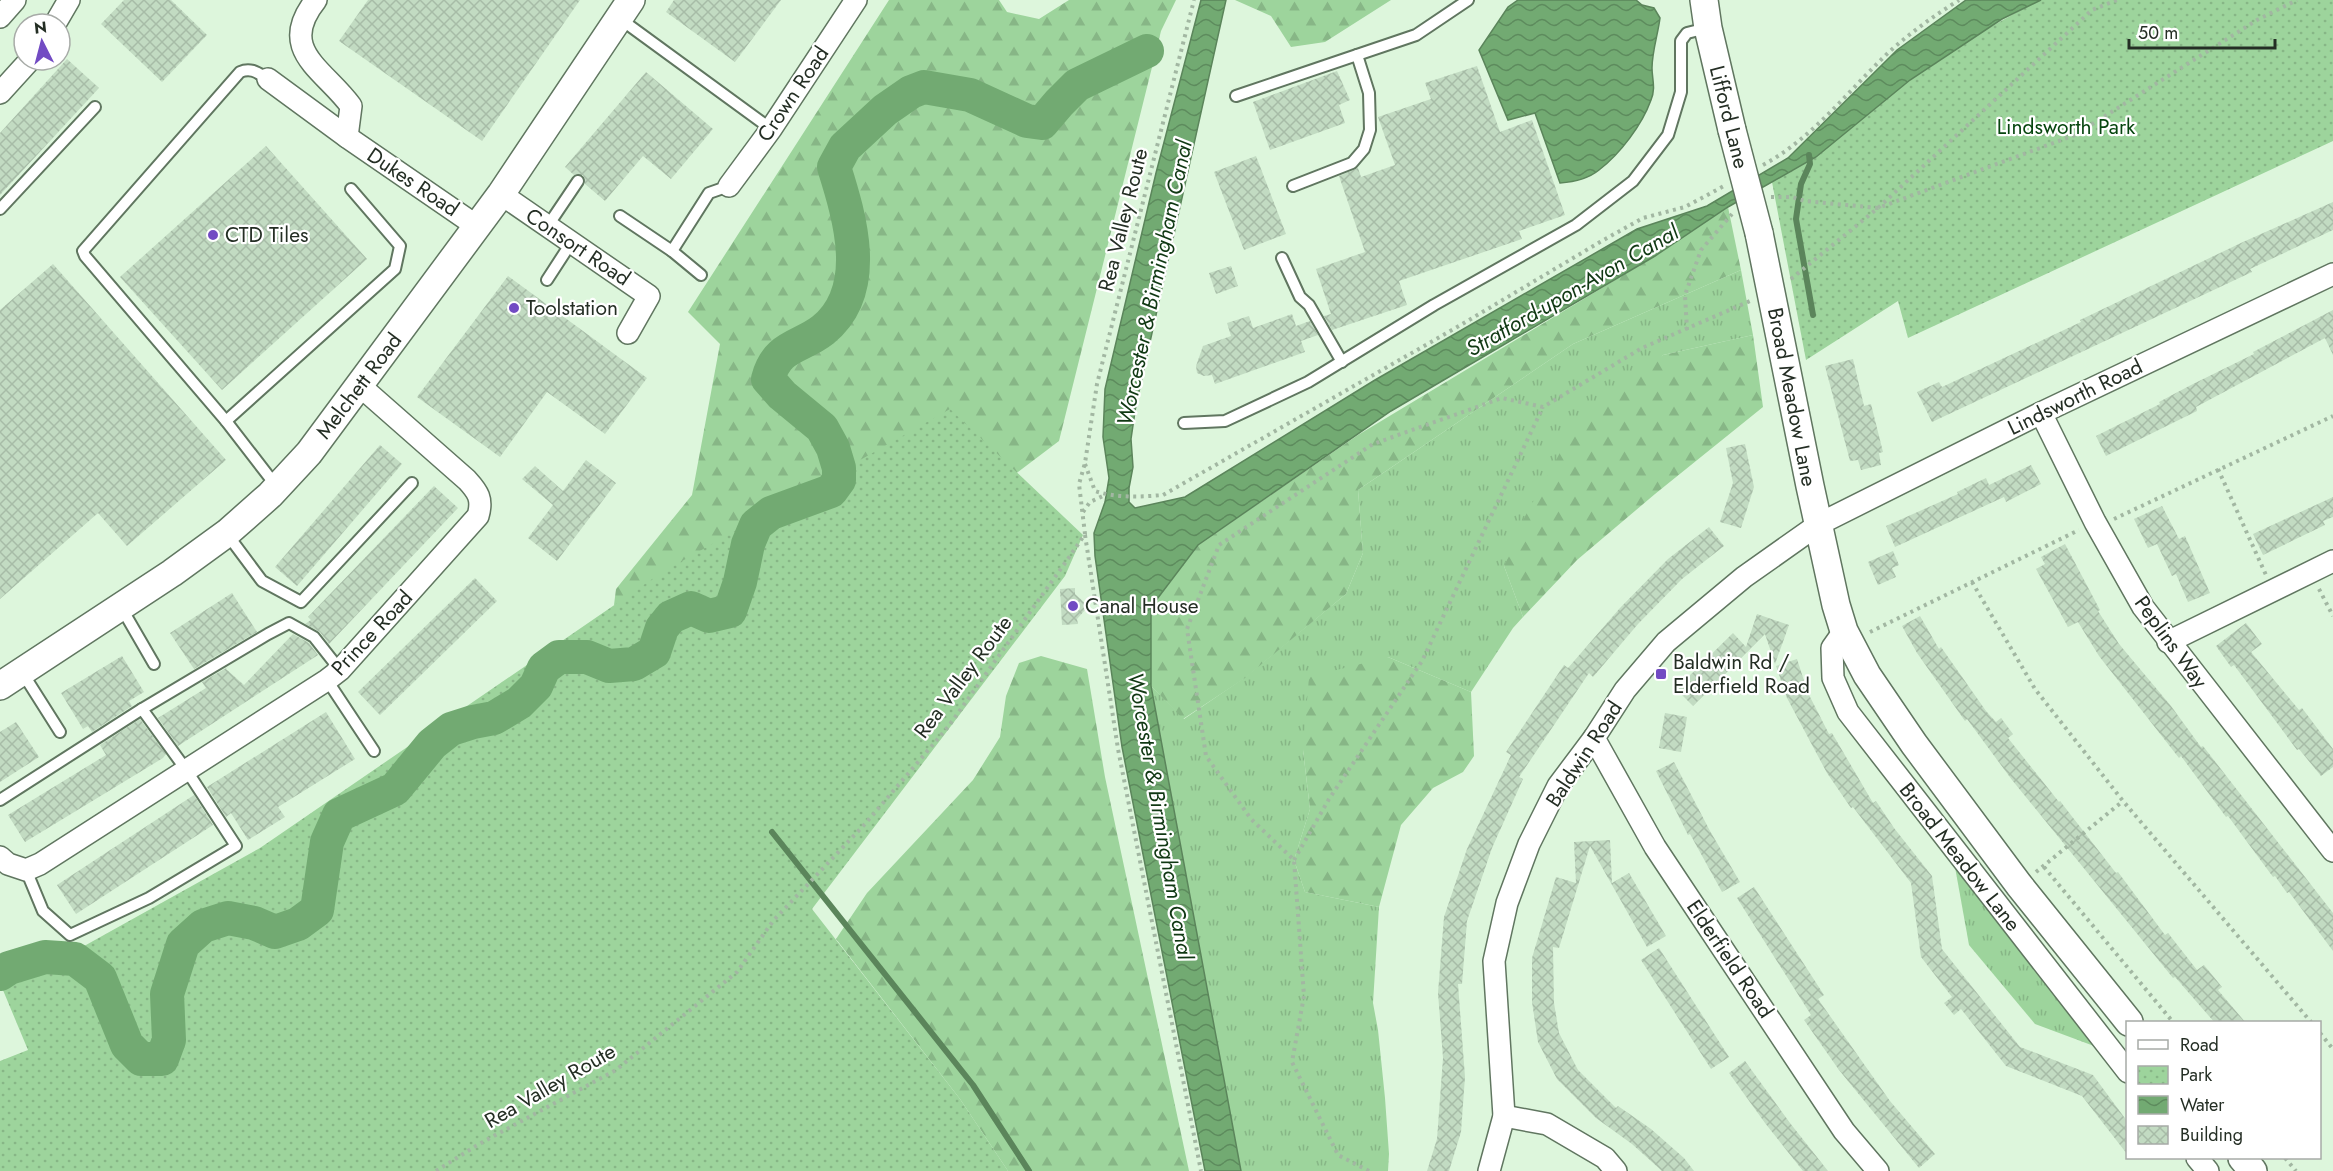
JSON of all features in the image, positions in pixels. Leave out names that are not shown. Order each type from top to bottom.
[{"type":"street","points":[[0,17],[15,0]]},
{"type":"street","name":"Dukes Road","points":[[316,0],[308,10],[300,33],[304,54],[341,92],[351,106],[347,137]]},
{"type":"street","name":"Crown Road","points":[[729,186],[771,129],[856,0]]},
{"type":"street","name":"Lifford Lane","points":[[1704,0],[1708,28],[1732,130],[1759,233]]},
{"type":"street","name":"Melchett Road","points":[[11,679],[172,573],[227,533],[278,487],[309,453],[478,227],[625,9]]},
{"type":"street","points":[[0,93],[19,72]]},
{"type":"street","name":"Dukes Road","points":[[268,79],[347,137],[478,227]]},
{"type":"street","name":"Consort Road","points":[[501,195],[649,296],[628,333]]},
{"type":"street","name":"Broad Meadow Lane","points":[[1759,233],[1836,605],[1844,630],[1867,675],[1914,744],[2019,885],[2127,1021]]},
{"type":"street","name":"Lindsworth Road","points":[[1819,524],[2041,413],[2333,274]]},
{"type":"street","name":"Prince Road","points":[[26,870],[40,864],[187,771],[334,675],[478,516],[481,507],[479,494],[467,480],[359,385]]},
{"type":"street","name":"Peplins Way","points":[[2041,413],[2101,532],[2143,607],[2331,847]]},
{"type":"street","name":"Baldwin Road","points":[[1489,1171],[1504,1116],[1494,962],[1507,903],[1529,844],[1558,786],[1594,738],[1625,690],[1666,642],[1744,577],[1819,524]]},
{"type":"street","points":[[2169,642],[2333,561]]},
{"type":"street","name":"Broad Meadow Lane","points":[[1844,630],[1833,648],[1833,678],[1848,712],[2126,1071]]},
{"type":"street","name":"Elderfield Road","points":[[1594,738],[1655,847],[1844,1131],[1878,1171]]},
{"type":"street","points":[[0,857],[8,864],[26,870]]},
{"type":"street","points":[[1504,1116],[1547,1124],[1605,1158],[1616,1171]]},
{"type":"street","points":[[2198,1159],[2208,1171]]},
{"type":"street","points":[[2243,1159],[2253,1171]]},
{"type":"lane","points":[[1236,96],[1416,35],[1468,0]]},
{"type":"lane","points":[[625,9],[771,129]]},
{"type":"lane","points":[[1184,423],[1225,421],[1308,382],[1434,305],[1576,225],[1633,181],[1668,135],[1681,92],[1681,41],[1687,33],[1708,28]]},
{"type":"lane","points":[[1293,186],[1352,163],[1364,149],[1370,130],[1369,93],[1356,55]]},
{"type":"lane","points":[[268,79],[253,70],[240,72],[83,251],[226,421],[278,487]]},
{"type":"lane","points":[[0,209],[95,107]]},
{"type":"lane","points":[[547,227],[578,182]]},
{"type":"lane","points":[[672,251],[709,194],[729,186]]},
{"type":"lane","points":[[226,421],[394,269],[400,246],[351,189]]},
{"type":"lane","points":[[620,216],[672,251],[701,275]]},
{"type":"lane","points":[[547,280],[571,243]]},
{"type":"lane","points":[[1282,258],[1300,297],[1309,305],[1342,362]]},
{"type":"lane","points":[[227,533],[262,580],[302,602],[412,483]]},
{"type":"lane","points":[[121,607],[154,664]]},
{"type":"lane","points":[[0,800],[142,709],[289,623],[314,637],[374,751]]},
{"type":"lane","points":[[11,679],[60,732]]},
{"type":"lane","points":[[26,870],[44,911],[70,935],[149,898],[236,846],[187,771],[142,709]]},
{"type":"path","name":"Rea Valley Route","points":[[436,1171],[478,1144],[616,1070],[737,972],[773,921],[866,824],[948,727],[1070,556],[1084,534],[1079,484],[1085,464],[1097,384],[1194,0]]},
{"type":"path","points":[[1757,168],[1809,132],[1890,51],[1919,26],[1959,0]]},
{"type":"path","points":[[1794,276],[1878,208],[2091,10],[2117,0]]},
{"type":"path","points":[[1769,197],[1792,197],[1805,201],[1878,208],[2075,135],[2256,20],[2297,0]]},
{"type":"path","points":[[1085,464],[1095,491],[1132,496],[1163,495],[1380,372],[1643,218],[1685,207],[1726,185]]},
{"type":"path","points":[[1687,330],[1685,294],[1701,250],[1729,215]]},
{"type":"path","points":[[1369,1171],[1338,1155],[1292,1062],[1304,996],[1293,860],[1329,799],[1422,661],[1543,407],[1642,348],[1771,292]]},
{"type":"path","points":[[1293,860],[1251,819],[1206,756],[1187,629],[1219,545],[1373,444],[1502,398],[1543,407]]},
{"type":"path","points":[[2218,469],[2272,590]]},
{"type":"path","points":[[1082,514],[1090,502],[1105,494]]},
{"type":"path","points":[[1084,534],[1118,749],[1201,1171]]},
{"type":"path","points":[[2310,572],[2333,616]]},
{"type":"path","points":[[1972,582],[2035,689],[2123,801],[2309,1021]]},
{"type":"path","points":[[2019,885],[2123,801]]},
{"type":"path","points":[[2044,867],[2171,1021]]},
{"type":"path","points":[[2321,1035],[2333,1049]]},
{"type":"path","points":[[2286,1159],[2296,1171]]},
{"type":"green space","points":[[889,0],[999,0],[1007,12],[1039,19],[1069,0],[1176,0],[1161,31],[1059,441],[895,565],[614,605],[616,589],[692,495],[720,344],[688,312]]},
{"type":"green space","points":[[1235,0],[1391,0],[1325,42],[1291,47],[1271,16]]},
{"type":"green space","name":"Lindsworth Park","points":[[2041,0],[2333,0],[2333,141],[1908,338],[1898,301],[1806,360],[1772,182],[1936,61],[1970,39]]},
{"type":"green space","points":[[1728,207],[1741,270],[1573,344],[1358,490],[1363,553],[1346,594],[1245,678],[1183,719],[1151,686],[1151,607],[1198,545],[1358,435],[1655,256]]},
{"type":"green space","points":[[1741,270],[1753,335],[1663,355],[1504,566],[1523,617],[1513,628],[1471,692],[1388,657],[1303,750],[1310,809],[1294,860],[1305,892],[1379,907],[1373,1003],[1385,1098],[1388,1171],[1241,1171],[1151,686],[1184,719],[1244,678],[1346,594],[1363,553],[1358,490],[1573,344]]},
{"type":"green space","points":[[1753,335],[1763,407],[1577,560],[1523,617],[1504,566],[1522,522],[1579,418],[1663,355]]},
{"type":"green space","points":[[950,409],[1083,535],[1065,576],[812,909],[960,1099],[1008,1171],[0,1171],[0,1061],[28,1050],[0,983],[0,974],[77,950],[260,848],[661,573]]},
{"type":"green space","points":[[1041,656],[1087,669],[1105,777],[1189,1171],[1008,1171],[960,1099],[836,939],[867,893],[973,780],[1000,737],[1006,696],[1019,663]]},
{"type":"green space","points":[[1388,657],[1471,692],[1474,756],[1463,772],[1433,788],[1401,825],[1379,907],[1305,892],[1294,860],[1310,809],[1303,750],[1309,677]]},
{"type":"green space","points":[[1955,867],[2094,1046],[2035,1024],[1969,945]]},
{"type":"water","points":[[1201,0],[1226,0],[1136,405],[1131,439],[1133,467],[1129,488],[1129,502],[1135,508],[1185,497],[1375,380],[1637,229],[1707,206],[1788,158],[1897,50],[1966,0],[2041,0],[2002,19],[1910,80],[1816,157],[1728,207],[1655,256],[1391,411],[1198,545],[1151,607],[1151,686],[1241,1171],[1205,1171],[1122,747],[1095,556],[1094,533],[1105,502],[1109,478],[1103,437],[1105,389],[1156,173]]},
{"type":"water","points":[[1518,0],[1636,0],[1642,5],[1654,8],[1660,18],[1652,62],[1653,91],[1647,110],[1622,147],[1599,170],[1586,178],[1560,183],[1535,113],[1508,120],[1479,50],[1508,7]]},
{"type":"building","points":[[124,0],[171,0],[207,35],[162,82],[101,24]]},
{"type":"building","points":[[368,0],[580,0],[482,141],[339,41]]},
{"type":"building","points":[[674,0],[781,0],[735,62],[666,12]]},
{"type":"building","points":[[72,64],[99,88],[0,195],[0,133],[55,72],[72,72]]},
{"type":"building","points":[[1477,66],[1500,132],[1532,120],[1565,215],[1519,231],[1522,239],[1399,281],[1407,305],[1332,330],[1324,316],[1331,314],[1316,269],[1365,252],[1339,176],[1358,168],[1361,177],[1395,165],[1378,117],[1431,99],[1425,83]]},
{"type":"building","points":[[1337,71],[1350,100],[1339,105],[1345,123],[1270,150],[1253,102]]},
{"type":"building","points":[[646,72],[713,129],[671,179],[643,156],[605,201],[585,184],[583,175],[574,175],[565,167]]},
{"type":"building","points":[[266,146],[367,259],[222,390],[120,277]]},
{"type":"building","points":[[1256,156],[1286,234],[1244,250],[1214,172]]},
{"type":"building","points":[[2333,202],[2333,230],[2250,269],[2252,272],[1932,422],[1917,392],[1939,382],[1942,387],[2243,242]]},
{"type":"building","points":[[53,264],[226,460],[127,546],[98,513],[0,599],[0,310]]},
{"type":"building","points":[[1231,266],[1238,286],[1216,294],[1209,273]]},
{"type":"building","points":[[508,276],[647,378],[605,434],[547,392],[500,457],[417,397]]},
{"type":"building","points":[[2333,310],[2333,355],[2325,338],[2196,407],[2197,411],[2106,456],[2096,436]]},
{"type":"building","points":[[1292,314],[1296,326],[1310,321],[1318,335],[1301,341],[1305,352],[1215,384],[1212,375],[1204,376],[1197,373],[1196,366],[1203,346],[1231,336],[1227,323],[1249,316],[1253,328]]},
{"type":"building","points":[[1853,359],[1864,406],[1871,404],[1883,452],[1879,453],[1881,465],[1861,470],[1858,460],[1850,461],[1825,366]]},
{"type":"building","points":[[1745,444],[1754,487],[1741,528],[1720,522],[1733,483],[1726,448]]},
{"type":"building","points":[[380,445],[402,464],[297,586],[275,567]]},
{"type":"building","points":[[586,460],[616,483],[557,561],[528,538],[553,505],[522,479],[535,466],[563,491]]},
{"type":"building","points":[[2031,465],[2041,484],[2006,502],[2004,497],[1895,547],[1886,526],[1958,494],[1957,492],[1986,478],[1989,485]]},
{"type":"building","points":[[434,486],[458,508],[329,644],[320,632],[305,624],[311,620],[308,617]]},
{"type":"building","points":[[2333,497],[2333,517],[2323,521],[2325,525],[2263,555],[2253,534]]},
{"type":"building","points":[[2162,506],[2179,539],[2185,536],[2210,593],[2188,602],[2176,574],[2172,576],[2157,544],[2148,548],[2134,519]]},
{"type":"building","points":[[1709,527],[1724,546],[1682,579],[1638,624],[1593,677],[1589,673],[1519,777],[1523,779],[1492,848],[1467,921],[1462,984],[1458,984],[1465,1077],[1461,1132],[1449,1171],[1427,1171],[1437,1139],[1443,1058],[1438,993],[1444,917],[1467,849],[1511,755],[1506,752],[1564,665],[1568,668],[1620,608],[1668,559]]},
{"type":"building","points":[[2065,544],[2100,610],[2098,611],[2119,644],[2171,706],[2201,747],[2203,746],[2333,913],[2333,951],[2289,892],[2287,893],[2275,876],[2273,877],[2181,756],[2179,758],[2099,656],[2078,622],[2068,627],[2036,569],[2045,564],[2041,557]]},
{"type":"building","points":[[1893,551],[1899,565],[1892,568],[1896,577],[1878,585],[1868,562]]},
{"type":"building","points":[[475,578],[497,601],[380,715],[358,692]]},
{"type":"building","name":"Canal House","points":[[1075,588],[1075,594],[1085,603],[1085,610],[1077,619],[1078,624],[1062,625],[1060,589]]},
{"type":"building","points":[[232,593],[257,632],[194,669],[170,633]]},
{"type":"building","points":[[1757,614],[1789,625],[1775,664],[1765,634],[1693,706],[1676,689],[1733,633],[1746,647]]},
{"type":"building","points":[[1920,616],[1939,649],[1941,647],[1986,711],[1996,722],[2001,718],[2013,734],[2008,738],[2116,873],[2118,872],[2165,935],[2168,933],[2197,970],[2204,965],[2222,987],[2218,990],[2244,1021],[2213,1021],[2175,977],[2173,978],[2012,780],[1967,719],[1965,721],[1917,653],[1902,626]]},
{"type":"building","points":[[2246,623],[2262,644],[2251,652],[2299,710],[2302,708],[2333,749],[2333,767],[2321,776],[2299,749],[2297,750],[2234,665],[2231,667],[2216,646]]},
{"type":"building","points":[[293,634],[309,643],[318,655],[178,746],[158,718],[206,688],[202,682],[228,667],[226,669],[244,685]]},
{"type":"building","points":[[122,656],[144,692],[129,701],[132,706],[92,732],[88,726],[83,729],[61,693]]},
{"type":"building","points":[[1797,659],[1808,693],[1829,734],[1832,733],[1873,803],[1876,801],[1932,876],[1942,949],[2020,1047],[2093,1075],[2126,1120],[2126,1153],[2082,1096],[2006,1066],[1961,1009],[1954,1015],[1944,1003],[1952,997],[1921,957],[1911,883],[1853,807],[1851,808],[1827,773],[1787,698],[1776,666]]},
{"type":"building","points":[[326,712],[355,759],[278,807],[285,817],[248,840],[231,813],[226,817],[207,787]]},
{"type":"building","points":[[1665,713],[1687,717],[1681,752],[1659,748]]},
{"type":"building","points":[[140,719],[166,754],[163,758],[25,842],[8,815],[106,755],[100,745]]},
{"type":"building","points":[[16,722],[39,757],[0,782],[0,732]]},
{"type":"building","points":[[1674,762],[1740,882],[1722,892],[1690,834],[1688,835],[1656,771]]},
{"type":"building","points":[[194,795],[213,825],[76,914],[57,885]]},
{"type":"building","points":[[1610,840],[1612,883],[1629,873],[1666,936],[1647,947],[1590,846],[1559,948],[1553,947],[1554,1003],[1559,1033],[1578,1070],[1616,1108],[1618,1106],[1651,1129],[1684,1158],[1694,1171],[1662,1171],[1632,1144],[1596,1118],[1557,1079],[1538,1042],[1532,1002],[1532,958],[1556,877],[1576,883],[1574,842]]},
{"type":"building","points":[[1754,887],[1824,995],[1818,999],[1890,1101],[1935,1154],[1919,1168],[1839,1070],[1804,1020],[1811,1015],[1737,898]]},
{"type":"building","points":[[1659,948],[1729,1057],[1711,1069],[1641,960]]},
{"type":"building","points":[[1745,1061],[1828,1171],[1803,1171],[1765,1123],[1729,1073]]},
{"type":"waterway","points":[[0,974],[9,968],[45,957],[75,959],[100,978],[127,1045],[141,1059],[162,1059],[169,1040],[167,994],[183,944],[203,926],[228,918],[254,923],[275,932],[298,924],[317,910],[327,842],[339,815],[395,789],[432,744],[451,729],[494,718],[519,703],[536,686],[544,668],[559,657],[587,657],[609,666],[634,664],[654,652],[662,628],[671,617],[691,608],[709,616],[730,611],[740,582],[748,544],[756,525],[771,513],[831,491],[839,480],[839,468],[833,448],[822,428],[782,395],[768,379],[772,368],[783,353],[823,330],[838,314],[848,295],[853,253],[846,208],[834,167],[845,147],[885,110],[911,92],[924,87],[970,95],[1027,121],[1042,123],[1077,85],[1147,51]]},
{"type":"waterway","points":[[1809,155],[1810,164],[1801,184],[1796,219],[1813,315]]},
{"type":"waterway","points":[[772,832],[973,1085],[1029,1171]]},
{"type":"place","name":"CTD Tiles","points":[[213,235]]},
{"type":"place","name":"Toolstation","points":[[514,308]]},
{"type":"place","name":"Canal House","points":[[1073,606]]},
{"type":"place","name":"Baldwin Rd / Elderfield Road","points":[[1661,674]]},
{"type":"water label","name":"Worcester & Birmingham Canal","points":[[1154,283]]},
{"type":"water label","name":"Stratford-upon-Avon Canal","points":[[1572,290]]},
{"type":"water label","name":"Worcester & Birmingham Canal","points":[[1161,816]]}]
